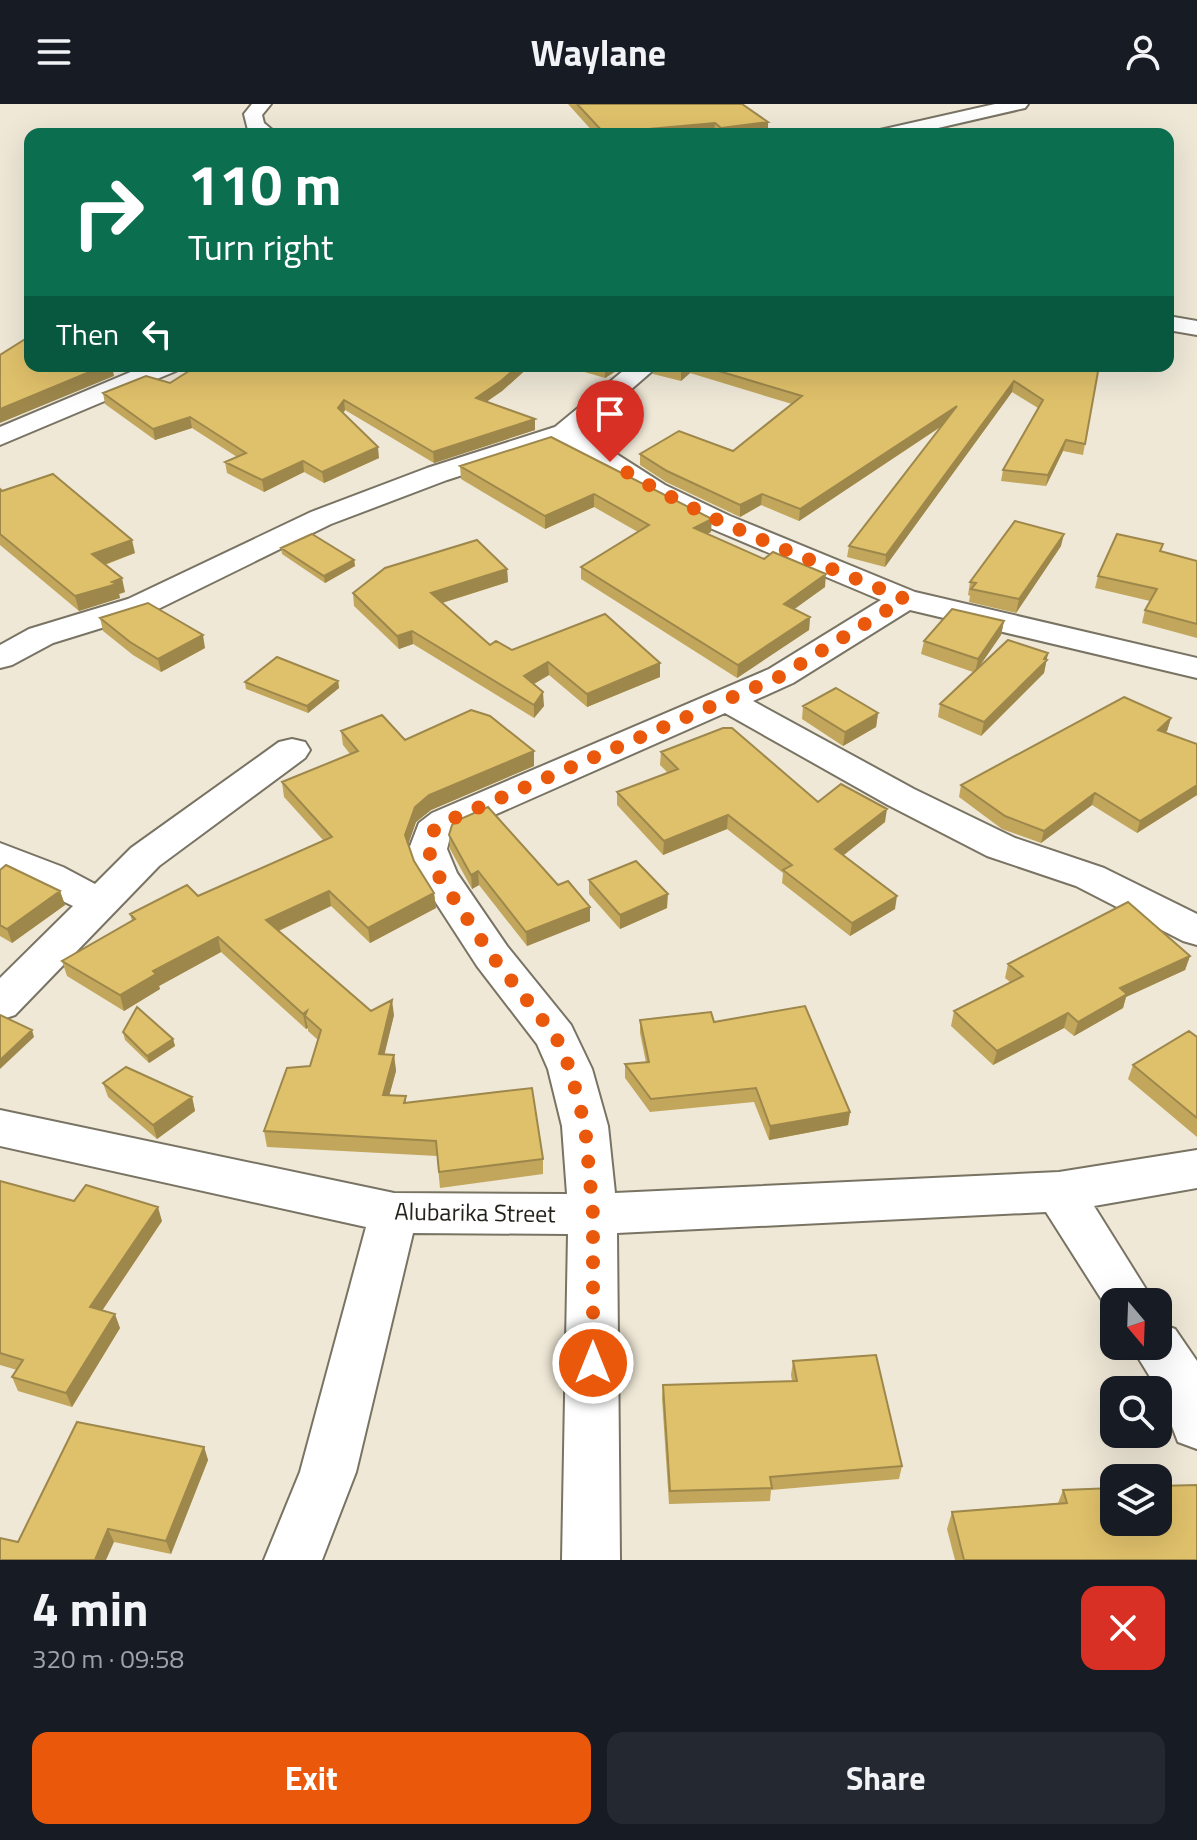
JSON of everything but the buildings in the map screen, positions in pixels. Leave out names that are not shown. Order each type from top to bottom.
[{"type":"street","points":[[258,128],[253,114],[262,104]]},
{"type":"street","points":[[913,128],[1019,104]]},
{"type":"street","points":[[1174,324],[1197,328]]},
{"type":"street","points":[[0,437],[153,372]]},
{"type":"street","points":[[0,658],[41,636],[139,606],[321,518],[437,474],[565,433],[637,372]]},
{"type":"street","points":[[565,433],[655,491],[720,522],[905,599],[1197,668]]},
{"type":"street","points":[[591,1560],[593,1214],[585,1126],[570,1069],[556,1037],[492,956],[438,875],[428,849],[432,832],[445,822],[781,676],[905,599]]},
{"type":"street","points":[[727,700],[901,797],[1001,847],[1090,877],[1197,931]]},
{"type":"street","points":[[0,1004],[145,857],[292,750]]},
{"type":"street","points":[[0,856],[49,876],[100,903]]},
{"type":"street","name":"Alubarika Street","points":[[0,1128],[394,1213],[593,1214],[1059,1192],[1197,1169]]},
{"type":"street","points":[[1059,1192],[1120,1288]]},
{"type":"street","points":[[293,1560],[328,1472],[394,1213]]},
{"type":"street","points":[[1166,1360],[1180,1381],[1197,1424]]},
{"type":"route","points":[[593,1363],[593,1214],[585,1126],[570,1069],[556,1037],[492,956],[438,875],[428,849],[432,832],[445,822],[781,676],[905,599],[720,522],[655,491],[610,462]]}]
